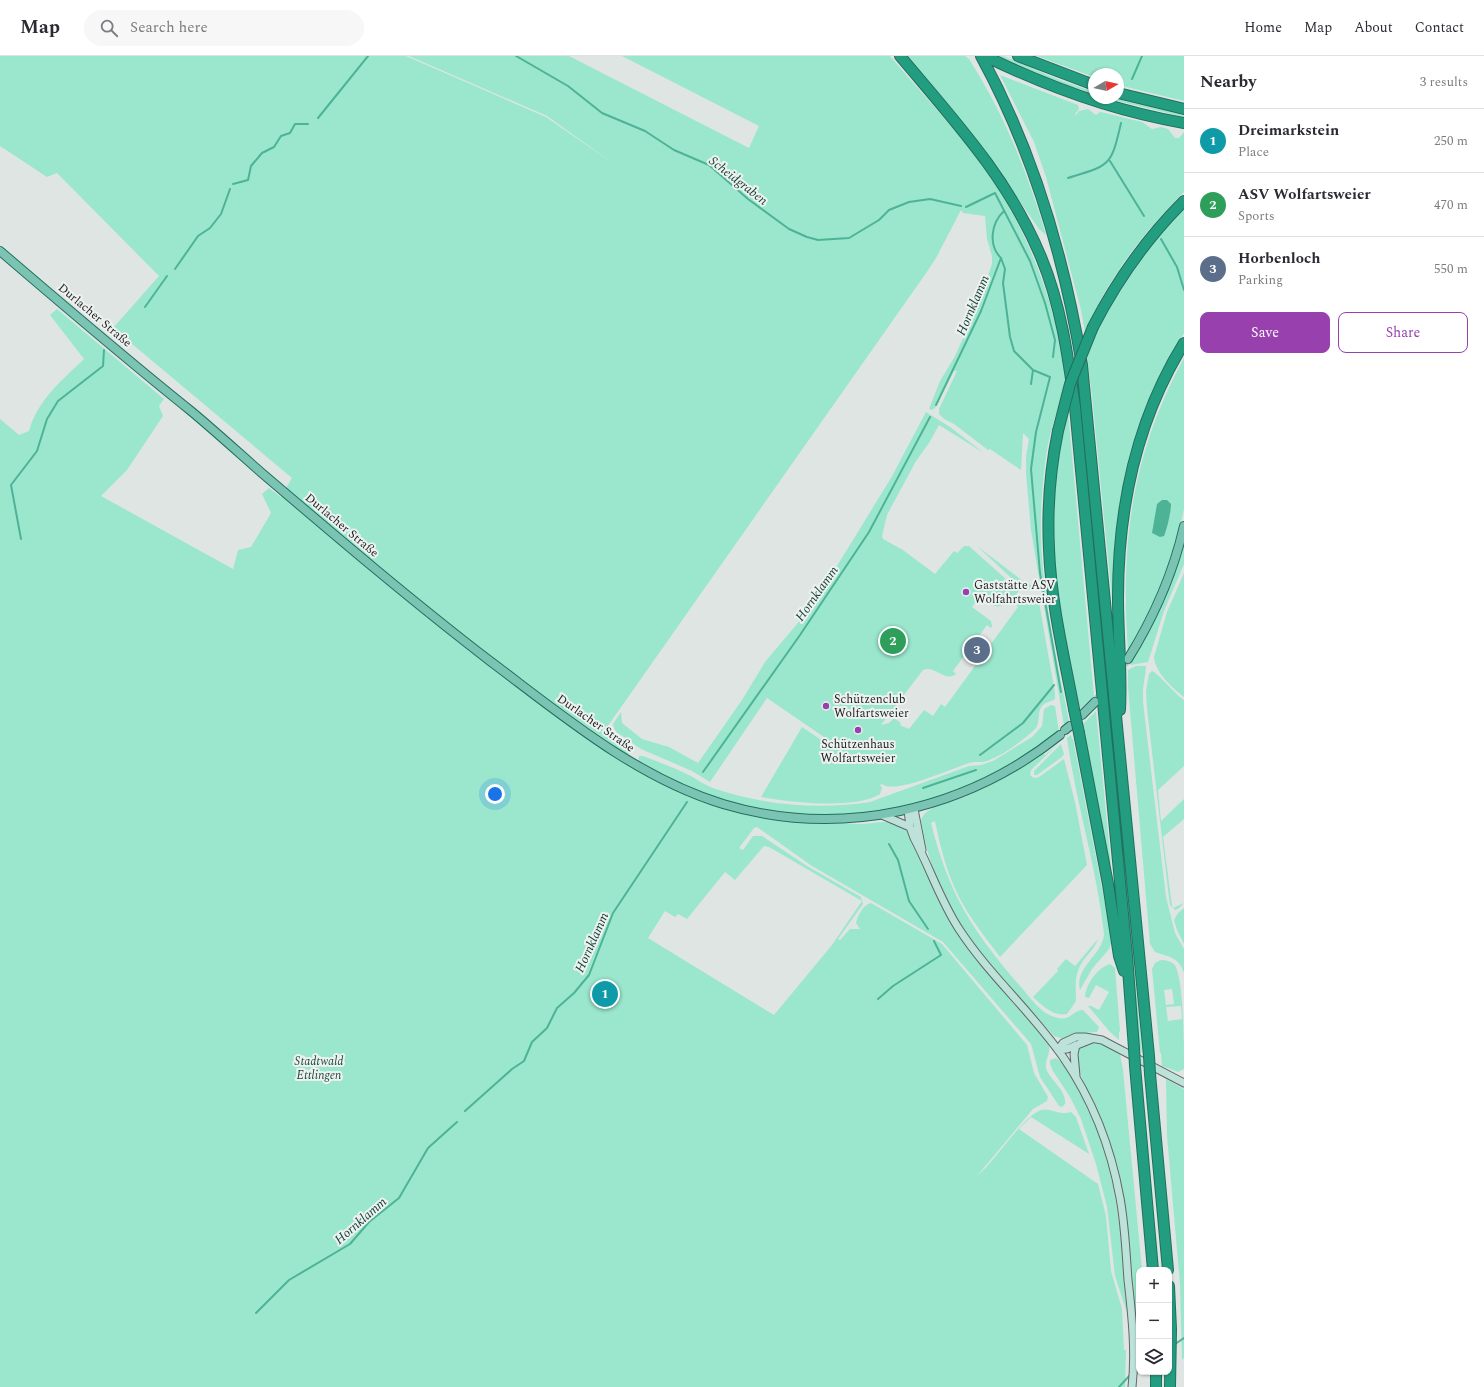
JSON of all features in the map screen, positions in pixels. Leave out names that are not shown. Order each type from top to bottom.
[{"type":"highway","points":[[900,56],[968,137],[1005,189],[1028,229],[1041,257],[1058,311],[1068,350],[1075,407],[1127,956],[1128,985],[1153,1267]]},
{"type":"highway","points":[[981,56],[1002,96],[1041,193],[1062,262],[1076,326],[1082,365],[1119,734],[1168,1267]]},
{"type":"highway","points":[[984,56],[1024,75],[1081,97],[1138,113],[1184,123]]},
{"type":"highway","points":[[1018,56],[1088,83]]},
{"type":"highway","points":[[1124,94],[1184,109]]},
{"type":"highway","points":[[1128,985],[1119,956],[1108,884],[1079,733],[1078,712],[1056,611],[1049,550],[1050,480],[1058,431],[1070,384],[1093,327],[1114,289],[1135,256],[1184,201]]},
{"type":"highway","points":[[1119,734],[1121,690],[1118,622],[1118,569],[1125,503],[1130,476],[1144,428],[1162,383],[1184,342]]},
{"type":"highway","points":[[1170,1303],[1170,1387]]},
{"type":"highway","points":[[1156,1375],[1156,1387]]},
{"type":"main road","name":"Durlacher Straße","points":[[0,250],[441,623],[600,741],[649,773],[687,791],[733,807],[785,817],[829,819],[882,815],[911,810],[947,799],[991,780],[1030,757],[1065,731]]},
{"type":"main road","points":[[1128,659],[1161,599],[1176,557],[1184,526]]},
{"type":"main road","points":[[1078,712],[1095,702]]},
{"type":"main road","points":[[911,810],[910,827],[947,908],[966,939],[1058,1050],[1076,1078],[1101,1131],[1118,1187],[1124,1233],[1133,1349],[1132,1387]]},
{"type":"main road","points":[[911,810],[923,854]]},
{"type":"main road","points":[[882,815],[910,827]]},
{"type":"main road","points":[[1058,1050],[1063,1043],[1076,1037],[1085,1036],[1106,1042],[1184,1083]]},
{"type":"main road","points":[[1058,1050],[1067,1049],[1092,1039]]},
{"type":"main road","points":[[1076,1045],[1074,1054],[1076,1078]]},
{"type":"green space","name":"Stadtwald Ettlingen","points":[[0,56],[406,56],[546,117],[614,164],[547,116],[409,56],[569,56],[749,148],[759,126],[622,56],[890,56],[963,140],[990,176],[1002,195],[1031,251],[1054,319],[1062,353],[1065,383],[1054,419],[1046,460],[1042,495],[1042,552],[1048,610],[1069,721],[1064,725],[1031,530],[1026,474],[1026,456],[1029,439],[1023,433],[1021,470],[990,449],[988,450],[954,424],[944,419],[939,414],[939,409],[957,371],[954,371],[935,408],[932,410],[929,409],[940,381],[954,358],[977,308],[992,264],[992,256],[987,239],[985,216],[963,213],[961,210],[936,258],[924,276],[605,730],[632,751],[626,755],[600,737],[596,743],[654,779],[716,805],[772,818],[796,821],[857,824],[887,822],[904,828],[912,841],[944,910],[958,933],[982,966],[1035,1027],[1049,1046],[1046,1067],[1049,1075],[1064,1095],[1065,1104],[1062,1107],[1059,1106],[1040,1077],[1031,1044],[943,942],[812,866],[757,827],[754,828],[739,848],[743,850],[753,836],[762,836],[807,866],[861,897],[863,904],[838,939],[840,940],[850,929],[860,929],[856,923],[858,917],[863,908],[871,903],[942,944],[1027,1045],[1034,1073],[1048,1097],[1047,1101],[1033,1109],[977,1176],[992,1161],[1018,1130],[1026,1121],[1034,1114],[1044,1109],[1063,1113],[1071,1112],[1076,1117],[1089,1154],[1031,1117],[1019,1129],[1098,1184],[1106,1216],[1111,1271],[1122,1309],[1124,1350],[1126,1350],[1125,1387],[0,1387],[0,419],[19,435],[29,431],[38,410],[44,401],[59,383],[84,359],[50,315],[57,309],[164,399],[159,406],[163,416],[127,470],[101,496],[233,569],[238,550],[251,547],[271,513],[262,494],[269,488],[281,497],[292,478],[113,328],[159,276],[57,173],[47,177],[0,146]],"holes":[[[764,846],[769,847],[862,901],[832,945],[774,1015],[648,938],[665,911],[675,917],[678,914],[687,919],[725,872],[735,880]]]},
{"type":"green space","points":[[907,56],[965,56],[969,59],[994,102],[1014,144],[1039,211],[1046,235],[1039,229],[974,136]]},
{"type":"green space","points":[[999,56],[1003,56],[1088,90],[1088,92],[1047,78]]},
{"type":"green space","points":[[1037,56],[1184,56],[1184,101],[1124,86],[1124,68],[1088,68],[1088,75]]},
{"type":"green space","points":[[1000,75],[1078,105],[1079,109],[1075,114],[1076,115],[1079,111],[1088,109],[1096,115],[1100,112],[1142,122],[1152,129],[1161,127],[1168,129],[1175,138],[1179,138],[1184,132],[1184,192],[1149,229],[1128,256],[1099,303],[1085,332],[1081,310],[1046,177],[1034,142]]},
{"type":"green space","points":[[1124,101],[1184,115],[1184,117],[1124,103]]},
{"type":"green space","points":[[1184,207],[1184,333],[1167,363],[1134,445],[1128,467],[1121,502],[1116,542],[1113,601],[1087,355],[1104,316],[1120,289],[1147,249]]},
{"type":"green space","points":[[1184,358],[1184,509],[1176,546],[1160,592],[1136,640],[1128,650],[1126,573],[1128,536],[1134,500],[1141,464],[1152,429],[1166,393]]},
{"type":"green space","points":[[1078,378],[1091,499],[1089,499],[1077,382]]},
{"type":"green space","points":[[926,412],[950,427],[984,453],[939,425],[929,443],[916,461],[887,515],[882,536],[883,539],[903,550],[935,574],[954,551],[957,553],[964,546],[969,546],[1019,591],[1009,601],[999,606],[992,604],[980,596],[972,607],[991,621],[992,626],[991,628],[987,625],[953,671],[956,674],[948,676],[928,669],[923,670],[881,725],[889,723],[894,718],[901,723],[900,725],[909,729],[924,710],[933,716],[941,704],[945,707],[1018,607],[1016,604],[1023,597],[1030,595],[1037,598],[1039,602],[1055,693],[1055,699],[1042,706],[1040,709],[1036,728],[1023,740],[999,756],[987,761],[969,763],[911,784],[889,786],[882,784],[880,785],[882,788],[880,794],[869,799],[839,803],[788,801],[761,797],[802,727],[835,749],[837,746],[767,698],[710,782],[692,771],[641,749],[615,731],[613,724],[621,712],[622,723],[642,739],[669,747],[698,763],[742,700],[765,662],[813,605],[891,478]]},
{"type":"green space","points":[[1068,412],[1094,696],[1080,709],[1060,607],[1052,527],[1055,477]]},
{"type":"green space","points":[[1184,540],[1184,564],[1164,611],[1148,662],[1130,665],[1164,601]]},
{"type":"green space","points":[[977,546],[1027,584],[1036,586],[1035,588],[1029,590],[1021,587]]},
{"type":"green space","points":[[1184,573],[1184,697],[1169,684],[1161,674],[1157,668],[1154,657],[1167,612]]},
{"type":"green space","points":[[1136,666],[1146,666],[1143,702],[1166,897],[1175,933],[1184,949],[1184,973],[1182,968],[1173,958],[1155,952],[1150,944],[1128,687],[1128,670]]},
{"type":"green space","points":[[1152,671],[1184,700],[1184,766],[1158,790],[1161,821],[1184,799],[1184,819],[1163,837],[1173,908],[1170,905],[1147,709],[1146,691],[1149,674]]},
{"type":"green space","points":[[1051,705],[1055,706],[1059,732],[1027,755],[988,777],[947,794],[905,806],[861,813],[816,815],[772,811],[728,802],[686,787],[638,762],[639,756],[643,756],[679,770],[713,788],[732,794],[770,802],[810,806],[830,806],[870,802],[969,766],[981,765],[993,761],[1032,737],[1042,726],[1044,709]]},
{"type":"green space","points":[[1096,711],[1111,864],[1109,864],[1083,730],[1083,724]]},
{"type":"green space","points":[[1071,735],[1112,940],[1109,949],[1092,969],[1080,990],[1079,982],[1081,974],[1099,948],[1104,934],[1097,885],[1071,763],[1067,738]]},
{"type":"green space","points":[[1059,743],[1031,770],[1030,775],[1034,778],[1039,777],[1064,759],[1075,802],[1087,865],[1000,957],[962,903],[950,878],[935,821],[931,823],[938,848],[954,891],[975,929],[1003,966],[1032,1001],[1042,1010],[1063,1019],[1080,1010],[1083,1010],[1099,1027],[1097,1032],[1081,1033],[1063,1039],[1054,1036],[989,963],[953,912],[939,884],[928,853],[921,820],[928,811],[985,788],[1043,753],[1045,755]]},
{"type":"green space","points":[[1061,744],[1064,754],[1062,757],[1037,775],[1034,775],[1034,771]]},
{"type":"green space","points":[[1184,903],[1175,910],[1173,908]]},
{"type":"green space","points":[[1184,908],[1184,944],[1174,920],[1178,913]]},
{"type":"green space","points":[[1098,939],[1078,970],[1076,1001],[1067,1014],[1057,1014],[1052,1012],[1033,997],[1058,971],[1057,969],[1066,959],[1075,966]]},
{"type":"green space","points":[[1132,943],[1142,1052],[1139,1048]]},
{"type":"green space","points":[[1161,960],[1170,962],[1175,965],[1178,973],[1183,1015],[1184,1069],[1178,1072],[1162,1066],[1152,969],[1155,963]],"holes":[[[1172,989],[1174,1004],[1166,1005],[1164,990]],[[1181,1006],[1182,1019],[1168,1021],[1166,1007]]]},
{"type":"green space","points":[[1110,964],[1115,968],[1120,1031],[1119,1040],[1110,1032],[1088,1006],[1099,1010],[1109,992],[1096,985],[1089,998],[1085,997],[1093,977],[1101,969]]},
{"type":"green space","points":[[1092,1043],[1105,1045],[1120,1054],[1123,1070],[1142,1267],[1136,1267],[1136,1332],[1123,1202],[1112,1154],[1104,1129],[1081,1074],[1077,1059],[1080,1046]]},
{"type":"green space","points":[[1056,1058],[1068,1071],[1091,1115],[1109,1169],[1119,1225],[1127,1313],[1115,1276],[1107,1207],[1096,1164],[1081,1119],[1070,1097],[1050,1064],[1050,1060]]},
{"type":"green space","points":[[1166,1079],[1184,1089],[1184,1358],[1182,1360],[1180,1284],[1167,1136]]},
{"type":"shaded area","points":[[1162,500],[1167,500],[1171,504],[1171,507],[1164,536],[1160,537],[1152,533],[1157,504]]},
{"type":"waterway","points":[[318,118],[368,56]]},
{"type":"waterway","name":"Scheidgraben","points":[[516,56],[568,86],[602,113],[645,131],[674,150],[709,165],[748,199],[789,229],[807,237],[818,240],[849,238],[879,220],[889,210],[909,202],[930,199],[961,206]]},
{"type":"waterway","name":"Scheidgraben","points":[[1132,79],[1142,56]]},
{"type":"waterway","name":"Scheidgraben","points":[[1068,178],[1093,170],[1106,162],[1111,156],[1121,123]]},
{"type":"waterway","points":[[233,184],[248,180],[251,166],[262,153],[274,147],[281,136],[290,133],[295,124],[308,124]]},
{"type":"waterway","points":[[1110,161],[1144,216]]},
{"type":"waterway","points":[[175,269],[198,236],[210,228],[221,214],[230,189]]},
{"type":"waterway","points":[[966,207],[995,193],[1030,261],[1045,303],[1055,340],[1053,357]]},
{"type":"waterway","name":"Hornklamm","points":[[936,405],[981,311],[1001,258],[994,247],[993,234],[996,222],[1004,211]]},
{"type":"waterway","points":[[1161,239],[1177,267],[1184,290]]},
{"type":"waterway","points":[[1001,258],[1005,269],[1003,283],[1010,337],[1014,351],[1033,370],[1031,384]]},
{"type":"waterway","points":[[145,307],[167,276]]},
{"type":"waterway","points":[[21,539],[11,485],[37,451],[47,419],[58,401],[103,366],[104,350]]},
{"type":"waterway","points":[[1033,370],[1050,377],[1036,432],[1031,469],[1040,573],[1061,692]]},
{"type":"waterway","name":"Hornklamm","points":[[703,772],[800,635],[869,532],[930,417]]},
{"type":"waterway","points":[[980,755],[1023,723],[1054,685]]},
{"type":"waterway","points":[[923,788],[976,770]]},
{"type":"waterway","name":"Hornklamm","points":[[465,1111],[512,1069],[524,1061],[532,1042],[547,1028],[557,1008],[574,993],[589,975],[613,913],[687,802]]},
{"type":"waterway","points":[[889,844],[898,860],[909,901],[928,929]]},
{"type":"waterway","points":[[878,999],[893,986],[941,955],[934,941]]},
{"type":"waterway","name":"Hornklamm","points":[[256,1313],[289,1280],[350,1244],[369,1222],[399,1198],[428,1148],[457,1122]]},
{"type":"waterway","points":[[1175,1344],[1184,1338]]},
{"type":"waterway","points":[[1119,1387],[1131,1374]]},
{"type":"tunnel","points":[[1095,702],[1128,659]]},
{"type":"place","name":"Gaststätte ASV Wolfahrtsweier","points":[[966,592]]},
{"type":"place","name":"ASV Wolfartsweier","points":[[893,641]]},
{"type":"place","name":"Horbenloch","points":[[977,650]]},
{"type":"place","name":"Schützenclub Wolfartsweier","points":[[826,706]]},
{"type":"place","name":"Schützenhaus Wolfartsweier","points":[[858,730]]},
{"type":"place","name":"Dreimarkstein","points":[[605,994]]}]
